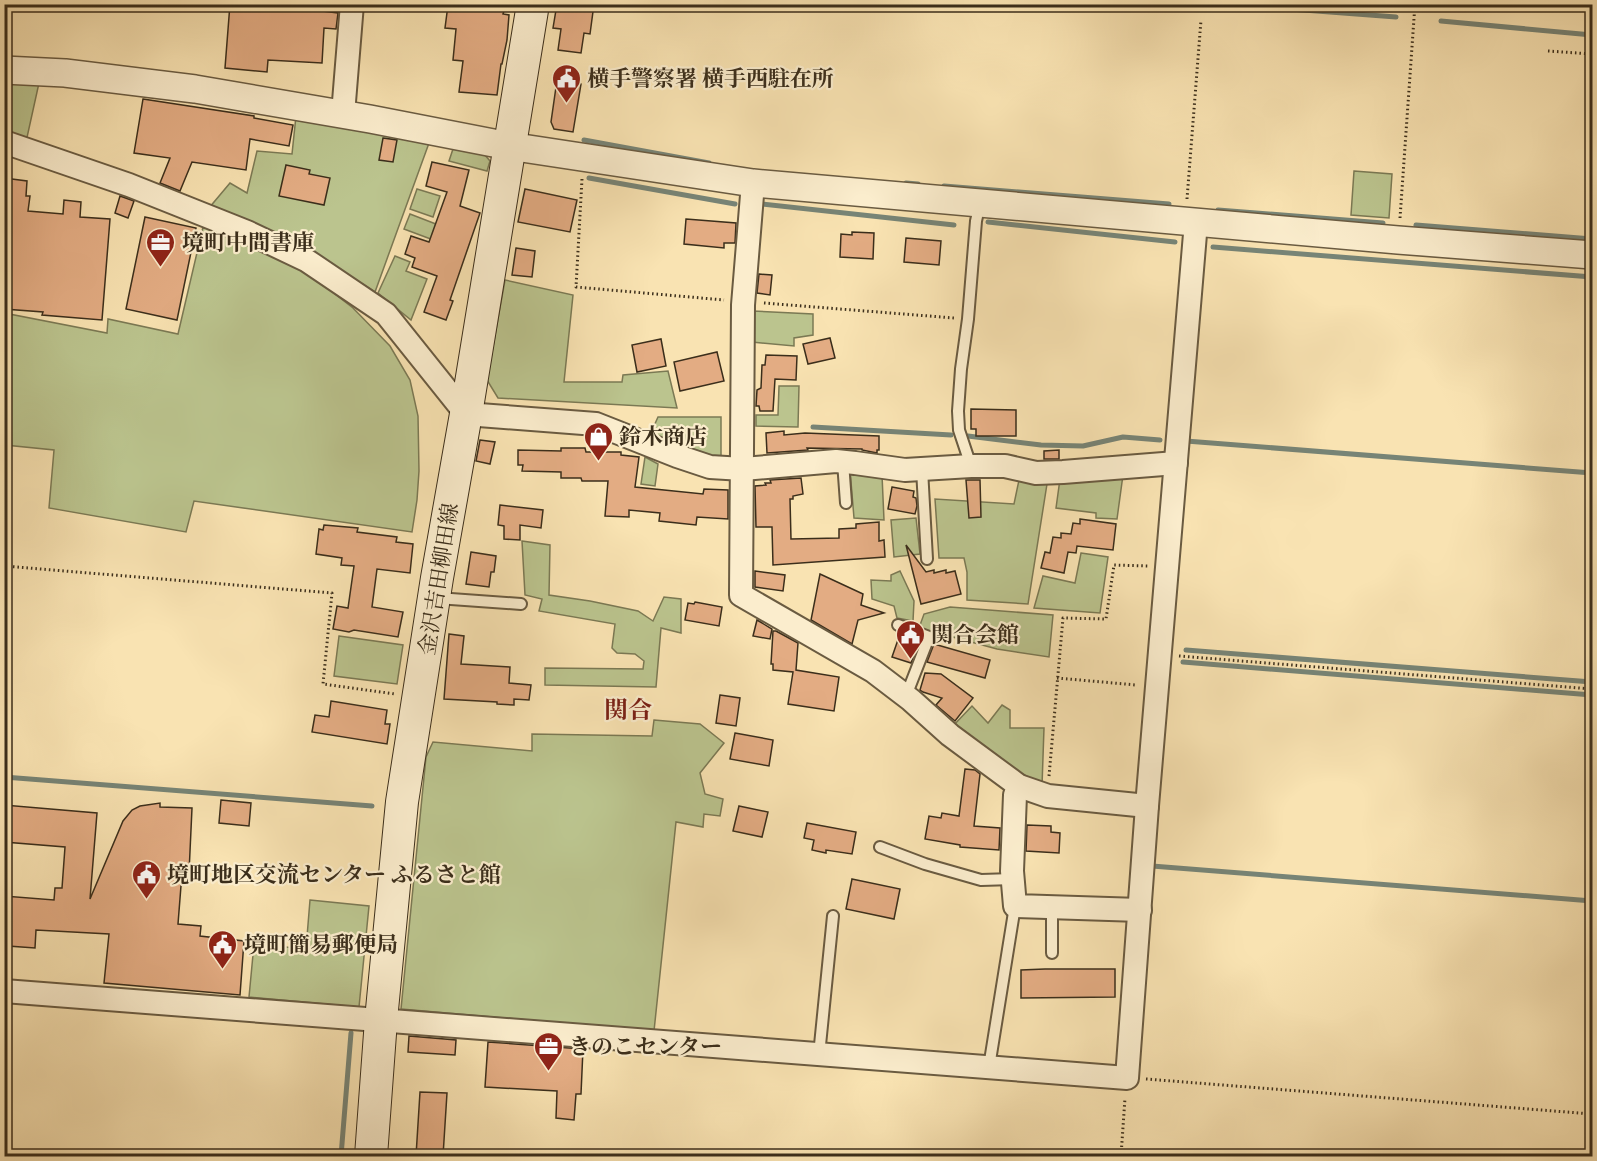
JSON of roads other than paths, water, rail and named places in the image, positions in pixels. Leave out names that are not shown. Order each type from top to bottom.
[{"type":"main road","name":"金沢吉田柳田線","points":[[371,1156],[381,1020],[402,802],[532,4]]},
{"type":"street","points":[[343,114],[352,4]]},
{"type":"street","points":[[4,70],[65,73],[151,83],[343,114],[509,146],[753,183],[1593,255]]},
{"type":"street","points":[[4,142],[129,186],[247,232],[306,260],[386,314],[466,414],[596,424],[710,467],[743,469],[843,462],[905,470],[1005,466],[1036,473],[1176,464]]},
{"type":"street","points":[[753,183],[744,302],[741,595],[873,671],[906,696],[950,735],[1019,786],[1048,796],[1148,806]]},
{"type":"street","points":[[4,991],[1127,1078],[1176,464],[1191,222]]},
{"type":"street","points":[[1019,786],[1015,795],[1013,879],[1015,906],[1140,910]]},
{"type":"lane","points":[[971,466],[959,430],[958,411],[976,221],[980,203]]},
{"type":"lane","points":[[843,462],[846,504]]},
{"type":"lane","points":[[922,469],[927,560]]},
{"type":"lane","points":[[434,597],[521,604]]},
{"type":"lane","points":[[898,625],[929,637],[906,696]]},
{"type":"lane","points":[[880,846],[925,864],[981,880],[1013,879]]},
{"type":"lane","points":[[989,1067],[1015,906]]},
{"type":"lane","points":[[1052,907],[1052,953]]},
{"type":"lane","points":[[819,1055],[833,916]]},
{"type":"waterway","points":[[1223,4],[1396,17]]},
{"type":"waterway","points":[[1441,21],[1592,35]]},
{"type":"waterway","points":[[584,140],[709,163]]},
{"type":"waterway","points":[[589,178],[735,204]]},
{"type":"waterway","points":[[906,183],[918,184]]},
{"type":"waterway","points":[[944,186],[1169,204]]},
{"type":"waterway","points":[[761,204],[954,225]]},
{"type":"waterway","points":[[1218,210],[1383,223]]},
{"type":"waterway","points":[[988,222],[1175,242]]},
{"type":"waterway","points":[[1416,225],[1592,239]]},
{"type":"waterway","points":[[1213,247],[1592,277]]},
{"type":"waterway","points":[[813,427],[951,435]]},
{"type":"waterway","points":[[968,436],[1041,445],[1083,446],[1123,437],[1160,440]]},
{"type":"waterway","points":[[1186,441],[1592,473]]},
{"type":"waterway","points":[[1186,650],[1592,682]]},
{"type":"waterway","points":[[1183,662],[1592,695]]},
{"type":"waterway","points":[[4,777],[372,806]]},
{"type":"waterway","points":[[1152,866],[1592,901]]},
{"type":"waterway","points":[[341,1156],[351,1033]]},
{"type":"place","name":"横手警察署 横手西駐在所","points":[[566,104]]},
{"type":"place","name":"境町中間書庫","points":[[161,268]]},
{"type":"place","name":"鈴木商店","points":[[598,462]]},
{"type":"place","name":"関合会館","points":[[910,660]]},
{"type":"place","name":"境町地区交流センター ふるさと館","points":[[146,900]]},
{"type":"place","name":"境町簡易郵便局","points":[[223,970]]},
{"type":"place","name":"きのこセンター","points":[[548,1072]]},
{"type":"district","name":"関合","points":[[628,709]]}]
